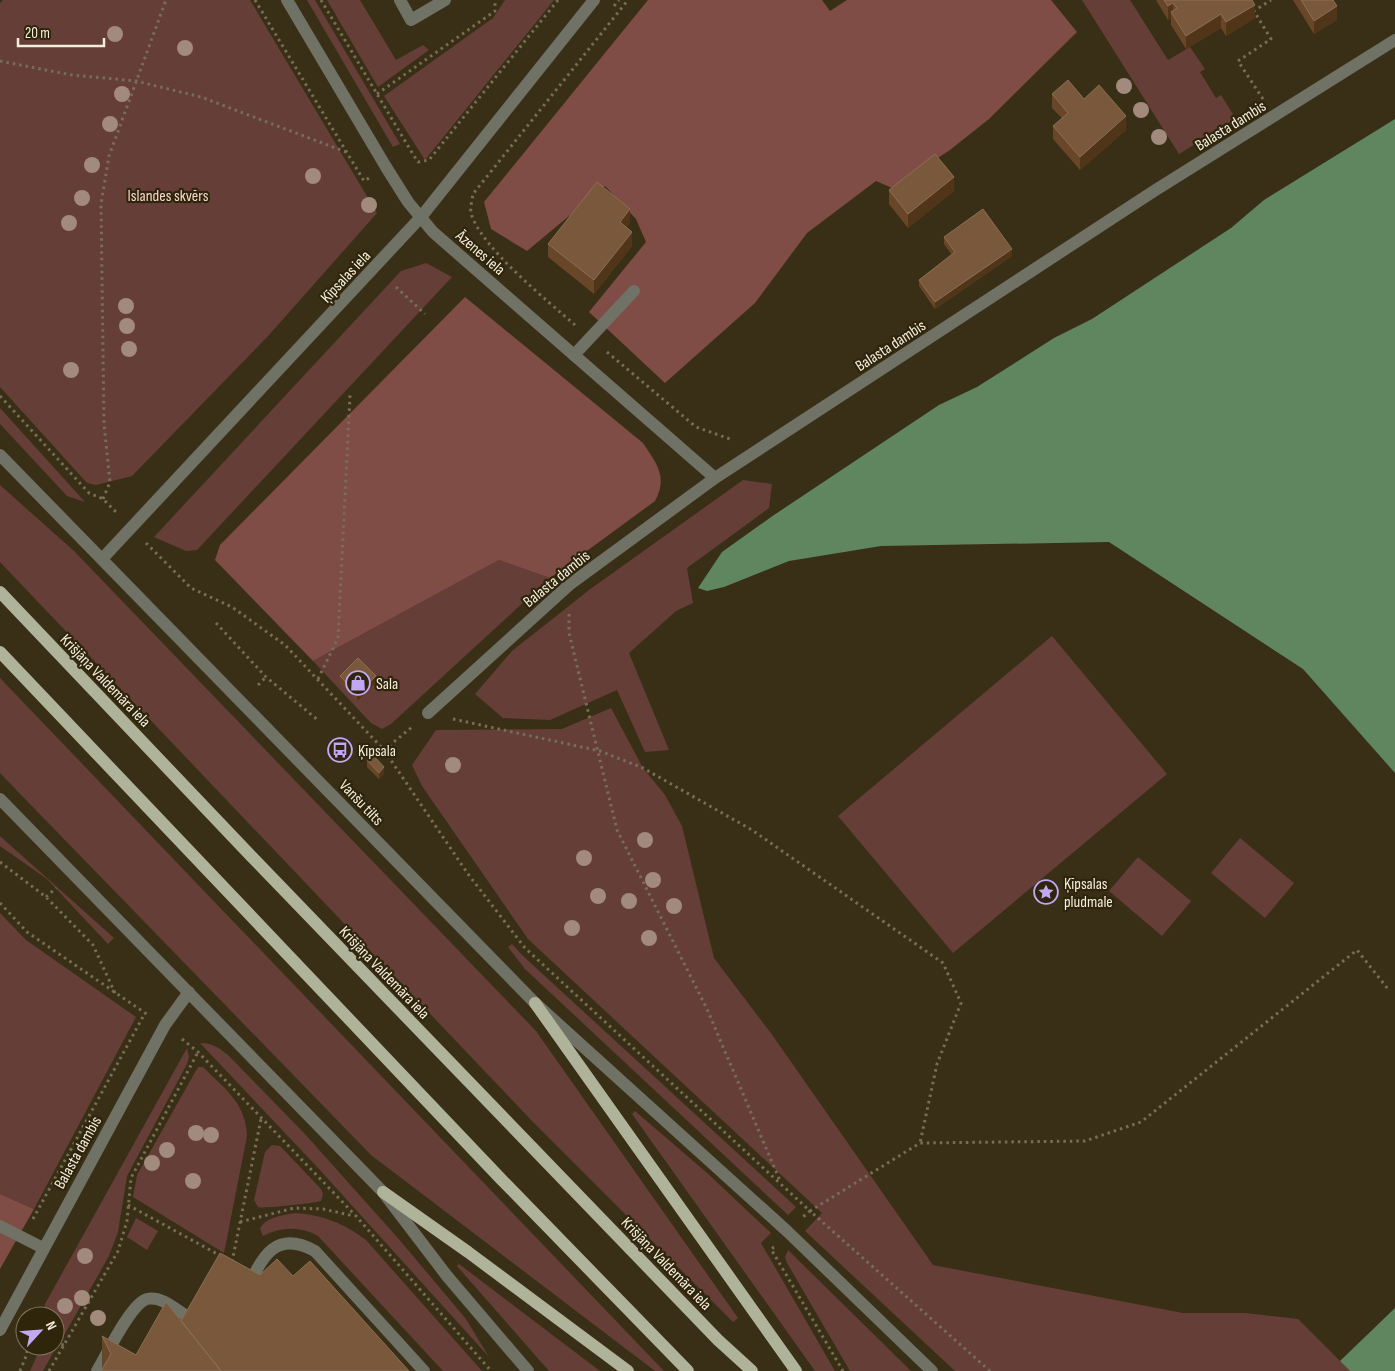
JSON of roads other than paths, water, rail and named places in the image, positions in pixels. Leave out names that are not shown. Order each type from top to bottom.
[{"type":"main road","name":"Krišjāņa Valdemāra iela","points":[[0,592],[251,856],[711,1332],[752,1371]]},
{"type":"main road","points":[[0,652],[500,1178],[688,1371]]},
{"type":"main road","points":[[535,1003],[796,1371]]},
{"type":"main road","points":[[384,1192],[628,1371]]},
{"type":"street","name":"Āzenes iela","points":[[287,0],[386,168],[408,202],[433,232],[715,478]]},
{"type":"street","points":[[400,0],[411,20],[445,0]]},
{"type":"street","name":"Ķīpsalas iela","points":[[102,559],[421,216],[594,0]]},
{"type":"street","name":"Balasta dambis","points":[[428,713],[569,585],[715,478],[1154,191],[1395,40]]},
{"type":"street","points":[[574,355],[634,291]]},
{"type":"street","name":"Vanšu tilts","points":[[0,455],[535,1003],[788,1232],[932,1371]]},
{"type":"street","points":[[0,799],[384,1192],[447,1276],[526,1370]]},
{"type":"street","name":"Balasta dambis","points":[[0,1330],[166,1025],[189,992]]},
{"type":"street","points":[[0,1226],[43,1248]]},
{"type":"street","points":[[243,1302],[261,1259],[273,1248],[290,1243],[301,1243],[315,1251],[424,1371]]},
{"type":"street","points":[[252,1278],[260,1294]]},
{"type":"street","points":[[97,1371],[136,1306],[147,1299],[163,1301],[185,1315]]},
{"type":"place","name":"Sala","points":[[358,683]]},
{"type":"place","name":"Ķīpsala","points":[[340,750]]},
{"type":"place","name":"Ķīpsalas pludmale","points":[[1046,892]]},
{"type":"park label","name":"Islandes skvērs","points":[[168,195]]}]
